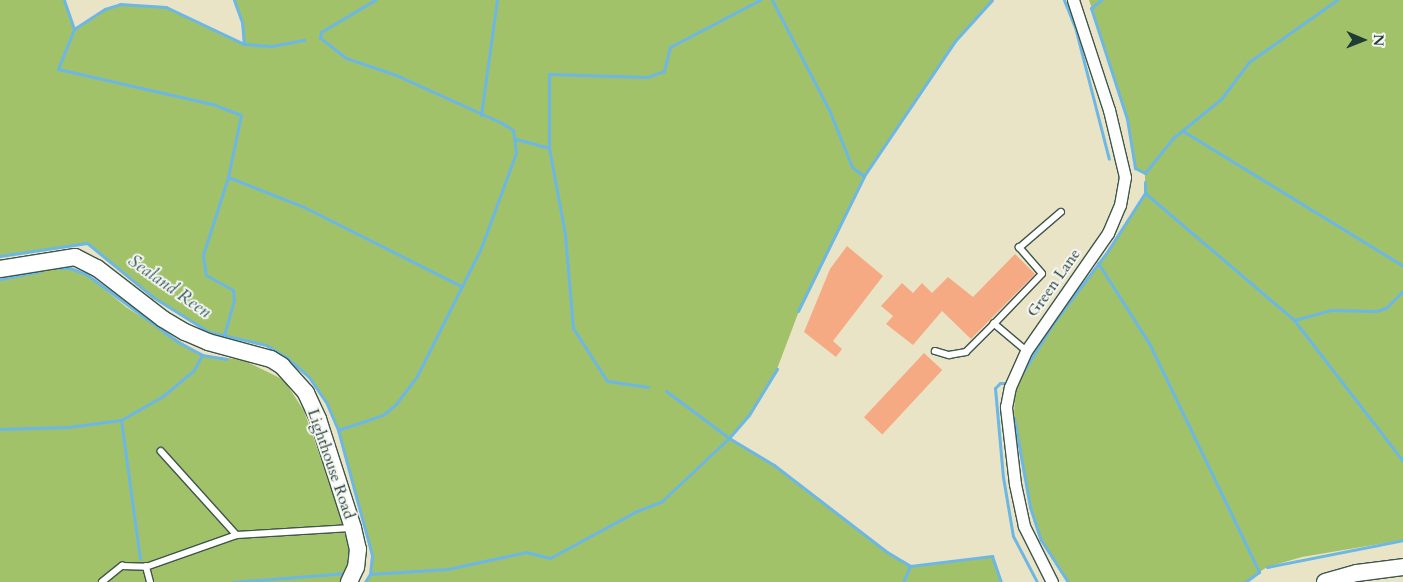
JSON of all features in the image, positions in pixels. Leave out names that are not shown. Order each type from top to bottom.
[{"type":"main road","name":"Lighthouse Road","points":[[0,269],[75,258],[97,268],[163,320],[185,332],[208,342],[271,359],[282,366],[306,393],[318,419],[353,528],[356,567],[349,582]]},
{"type":"main road","points":[[1325,582],[1356,573],[1403,567]]},
{"type":"street","name":"Green Lane","points":[[1052,582],[1024,526],[1010,446],[1006,407],[1010,388],[1026,351],[1108,233],[1120,205],[1125,177],[1109,110],[1073,0]]},
{"type":"lane","points":[[935,351],[948,354],[966,352],[1042,274],[1019,248],[1061,212]]},
{"type":"lane","points":[[994,324],[1026,351]]},
{"type":"lane","points":[[161,450],[237,535]]},
{"type":"lane","points":[[102,582],[122,566],[146,567],[237,535],[353,528]]},
{"type":"lane","points":[[146,567],[150,582]]},
{"type":"green space","points":[[0,0],[64,0],[74,29],[105,9],[120,4],[166,7],[243,44],[242,22],[234,0],[992,0],[955,41],[864,176],[799,311],[777,369],[749,415],[729,438],[774,465],[887,552],[910,566],[992,556],[1001,582],[365,582],[370,574],[372,555],[338,430],[327,404],[309,377],[286,357],[266,345],[209,332],[153,297],[87,243],[0,256]]},
{"type":"green space","points":[[1089,0],[1403,0],[1403,540],[1302,557],[1267,567],[1245,582],[1068,582],[1041,540],[1030,507],[1020,455],[1014,418],[1015,385],[1052,325],[1107,252],[1145,193],[1145,173],[1135,168],[1127,119]]},
{"type":"green space","points":[[51,268],[70,268],[86,274],[126,307],[202,355],[243,360],[284,380],[304,411],[342,517],[342,532],[348,536],[351,553],[347,573],[341,582],[0,582],[0,279]]},
{"type":"building","points":[[847,246],[883,276],[833,341],[842,349],[836,357],[804,332],[830,269]]},
{"type":"building","points":[[1015,254],[1035,274],[971,339],[942,311],[913,345],[886,324],[893,316],[881,306],[902,283],[913,293],[922,283],[932,293],[948,277],[973,297]]},
{"type":"building","points":[[924,353],[942,370],[882,434],[864,417]]},
{"type":"waterway","points":[[64,0],[74,29]]},
{"type":"waterway","points":[[234,0],[242,22],[244,44]]},
{"type":"waterway","points":[[338,430],[383,415],[396,404],[417,376],[481,248],[516,153],[513,130],[502,123],[396,75],[346,58],[320,38],[321,32],[375,0]]},
{"type":"waterway","points":[[481,115],[497,0]]},
{"type":"waterway","points":[[648,387],[607,381],[573,328],[565,234],[549,148],[549,74],[647,77],[664,71],[670,47],[760,0]]},
{"type":"waterway","points":[[772,0],[830,112],[852,167],[864,176]]},
{"type":"waterway","points":[[798,311],[864,176],[955,41],[992,0]]},
{"type":"waterway","points":[[1064,0],[1075,27],[1109,159]]},
{"type":"waterway","points":[[1101,0],[1091,8],[1127,119],[1135,168],[1145,173],[1173,138],[1221,99],[1249,62],[1337,0]]},
{"type":"waterway","points":[[224,335],[234,301],[233,290],[206,275],[203,255],[228,177],[241,115],[212,104],[58,69],[74,29],[105,9],[120,4],[166,7],[244,44],[272,46],[304,40]]},
{"type":"waterway","points":[[1183,131],[1403,266]]},
{"type":"waterway","points":[[516,139],[549,148]]},
{"type":"waterway","points":[[228,177],[304,207],[461,286]]},
{"type":"waterway","points":[[1015,385],[1052,325],[1107,252],[1145,193],[1145,182]]},
{"type":"waterway","points":[[1145,193],[1294,320],[1403,461]]},
{"type":"waterway","name":"Sealand Reen","points":[[0,256],[87,243],[153,297],[209,332],[266,345],[286,357],[309,377],[327,404],[338,430],[372,555],[370,574],[365,582]]},
{"type":"waterway","points":[[1098,263],[1149,343],[1259,572],[1245,582]]},
{"type":"waterway","points":[[54,268],[70,268],[86,274],[178,342],[202,355],[227,359]]},
{"type":"waterway","points":[[0,279],[41,271]]},
{"type":"waterway","points":[[1294,320],[1331,310],[1376,311],[1386,308],[1403,291]]},
{"type":"waterway","points":[[0,429],[68,427],[121,420],[163,396],[194,370],[202,355]]},
{"type":"waterway","points":[[370,574],[448,569],[526,552],[550,558],[637,511],[661,502],[729,438],[749,415],[777,369]]},
{"type":"waterway","points":[[1006,383],[1000,383],[995,388],[1003,477],[1013,536],[1037,582]]},
{"type":"waterway","points":[[666,391],[729,438],[774,465],[887,552],[910,566],[992,556],[1001,582]]},
{"type":"waterway","points":[[1014,418],[1030,507],[1041,540],[1068,582]]},
{"type":"waterway","points":[[121,420],[140,559]]},
{"type":"waterway","points":[[1267,567],[1403,540]]},
{"type":"waterway","points":[[903,582],[910,566]]},
{"type":"waterway","points":[[233,582],[347,573]]}]
